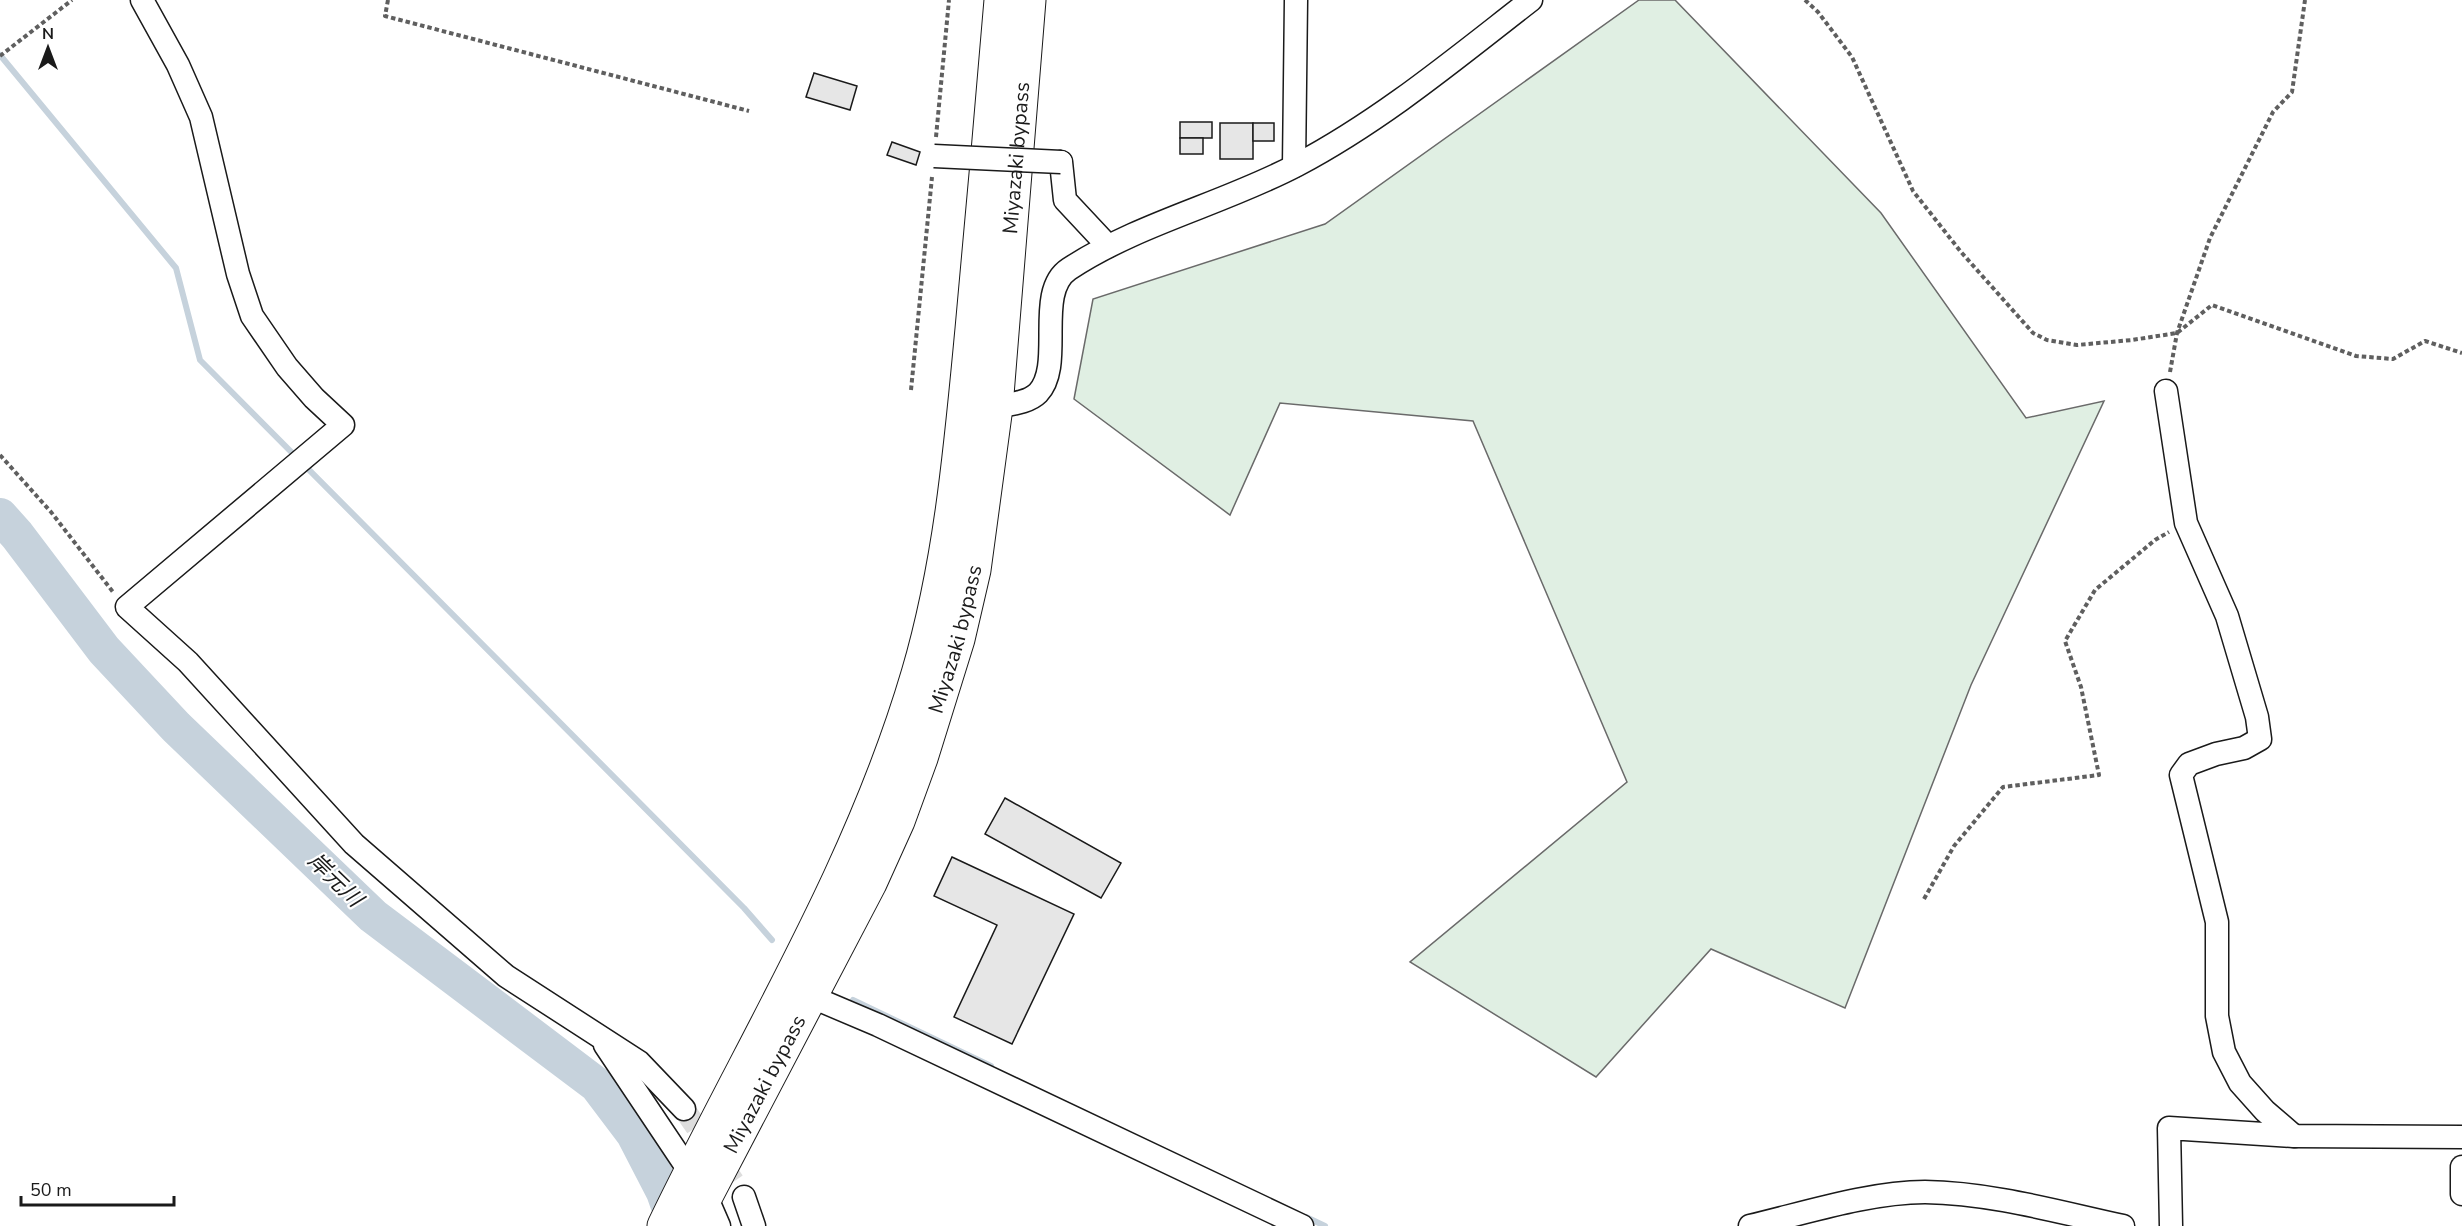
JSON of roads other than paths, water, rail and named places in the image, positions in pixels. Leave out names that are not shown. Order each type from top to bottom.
[{"type":"highway","name":"Miyazaki bypass","points":[[664,1226],[698,1204],[800,992],[869,817],[918,674],[937,602],[954,512],[1001,0]]},
{"type":"highway","name":"Miyazaki bypass","points":[[800,992],[870,883],[898,821],[958,639],[974,570],[996,407],[1029,0]]},
{"type":"street","points":[[142,0],[178,65],[201,117],[241,283],[252,316],[264,336],[294,375],[314,398],[343,424],[128,607],[188,662],[354,844],[506,976],[639,1062],[684,1109]]},
{"type":"street","points":[[1294,166],[1296,0]]},
{"type":"street","points":[[996,407],[1025,401],[1039,392],[1049,370],[1053,289],[1066,271],[1108,246],[1294,166],[1392,108],[1530,0]]},
{"type":"street","points":[[934,156],[1061,162],[1065,200],[1108,246]]},
{"type":"street","points":[[2166,391],[2186,523],[2227,616],[2257,717],[2260,739],[2244,748],[2216,754],[2189,764],[2181,775],[2217,922],[2219,1034],[2224,1052],[2240,1083],[2265,1111],[2294,1136]]},
{"type":"street","points":[[800,992],[888,1030],[1302,1226]]},
{"type":"street","points":[[599,1036],[698,1204]]},
{"type":"street","points":[[2171,1226],[2169,1128],[2294,1136],[2462,1137]]},
{"type":"street","points":[[2462,1167],[2462,1194]]},
{"type":"street","points":[[1750,1226],[1882,1196],[1924,1192],[1980,1196],[2123,1226]]},
{"type":"street","points":[[744,1197],[754,1226]]},
{"type":"waterway","points":[[0,55],[176,268],[200,360],[744,908],[772,940]]},
{"type":"waterway","name":"岸元川","points":[[0,516],[104,650],[176,727],[373,916],[597,1085],[634,1134],[664,1192],[676,1226]]},
{"type":"waterway","points":[[853,1000],[991,1066]]},
{"type":"waterway","points":[[1306,1217],[1325,1226]]},
{"type":"tunnel","points":[[684,1109],[744,1197]]}]
